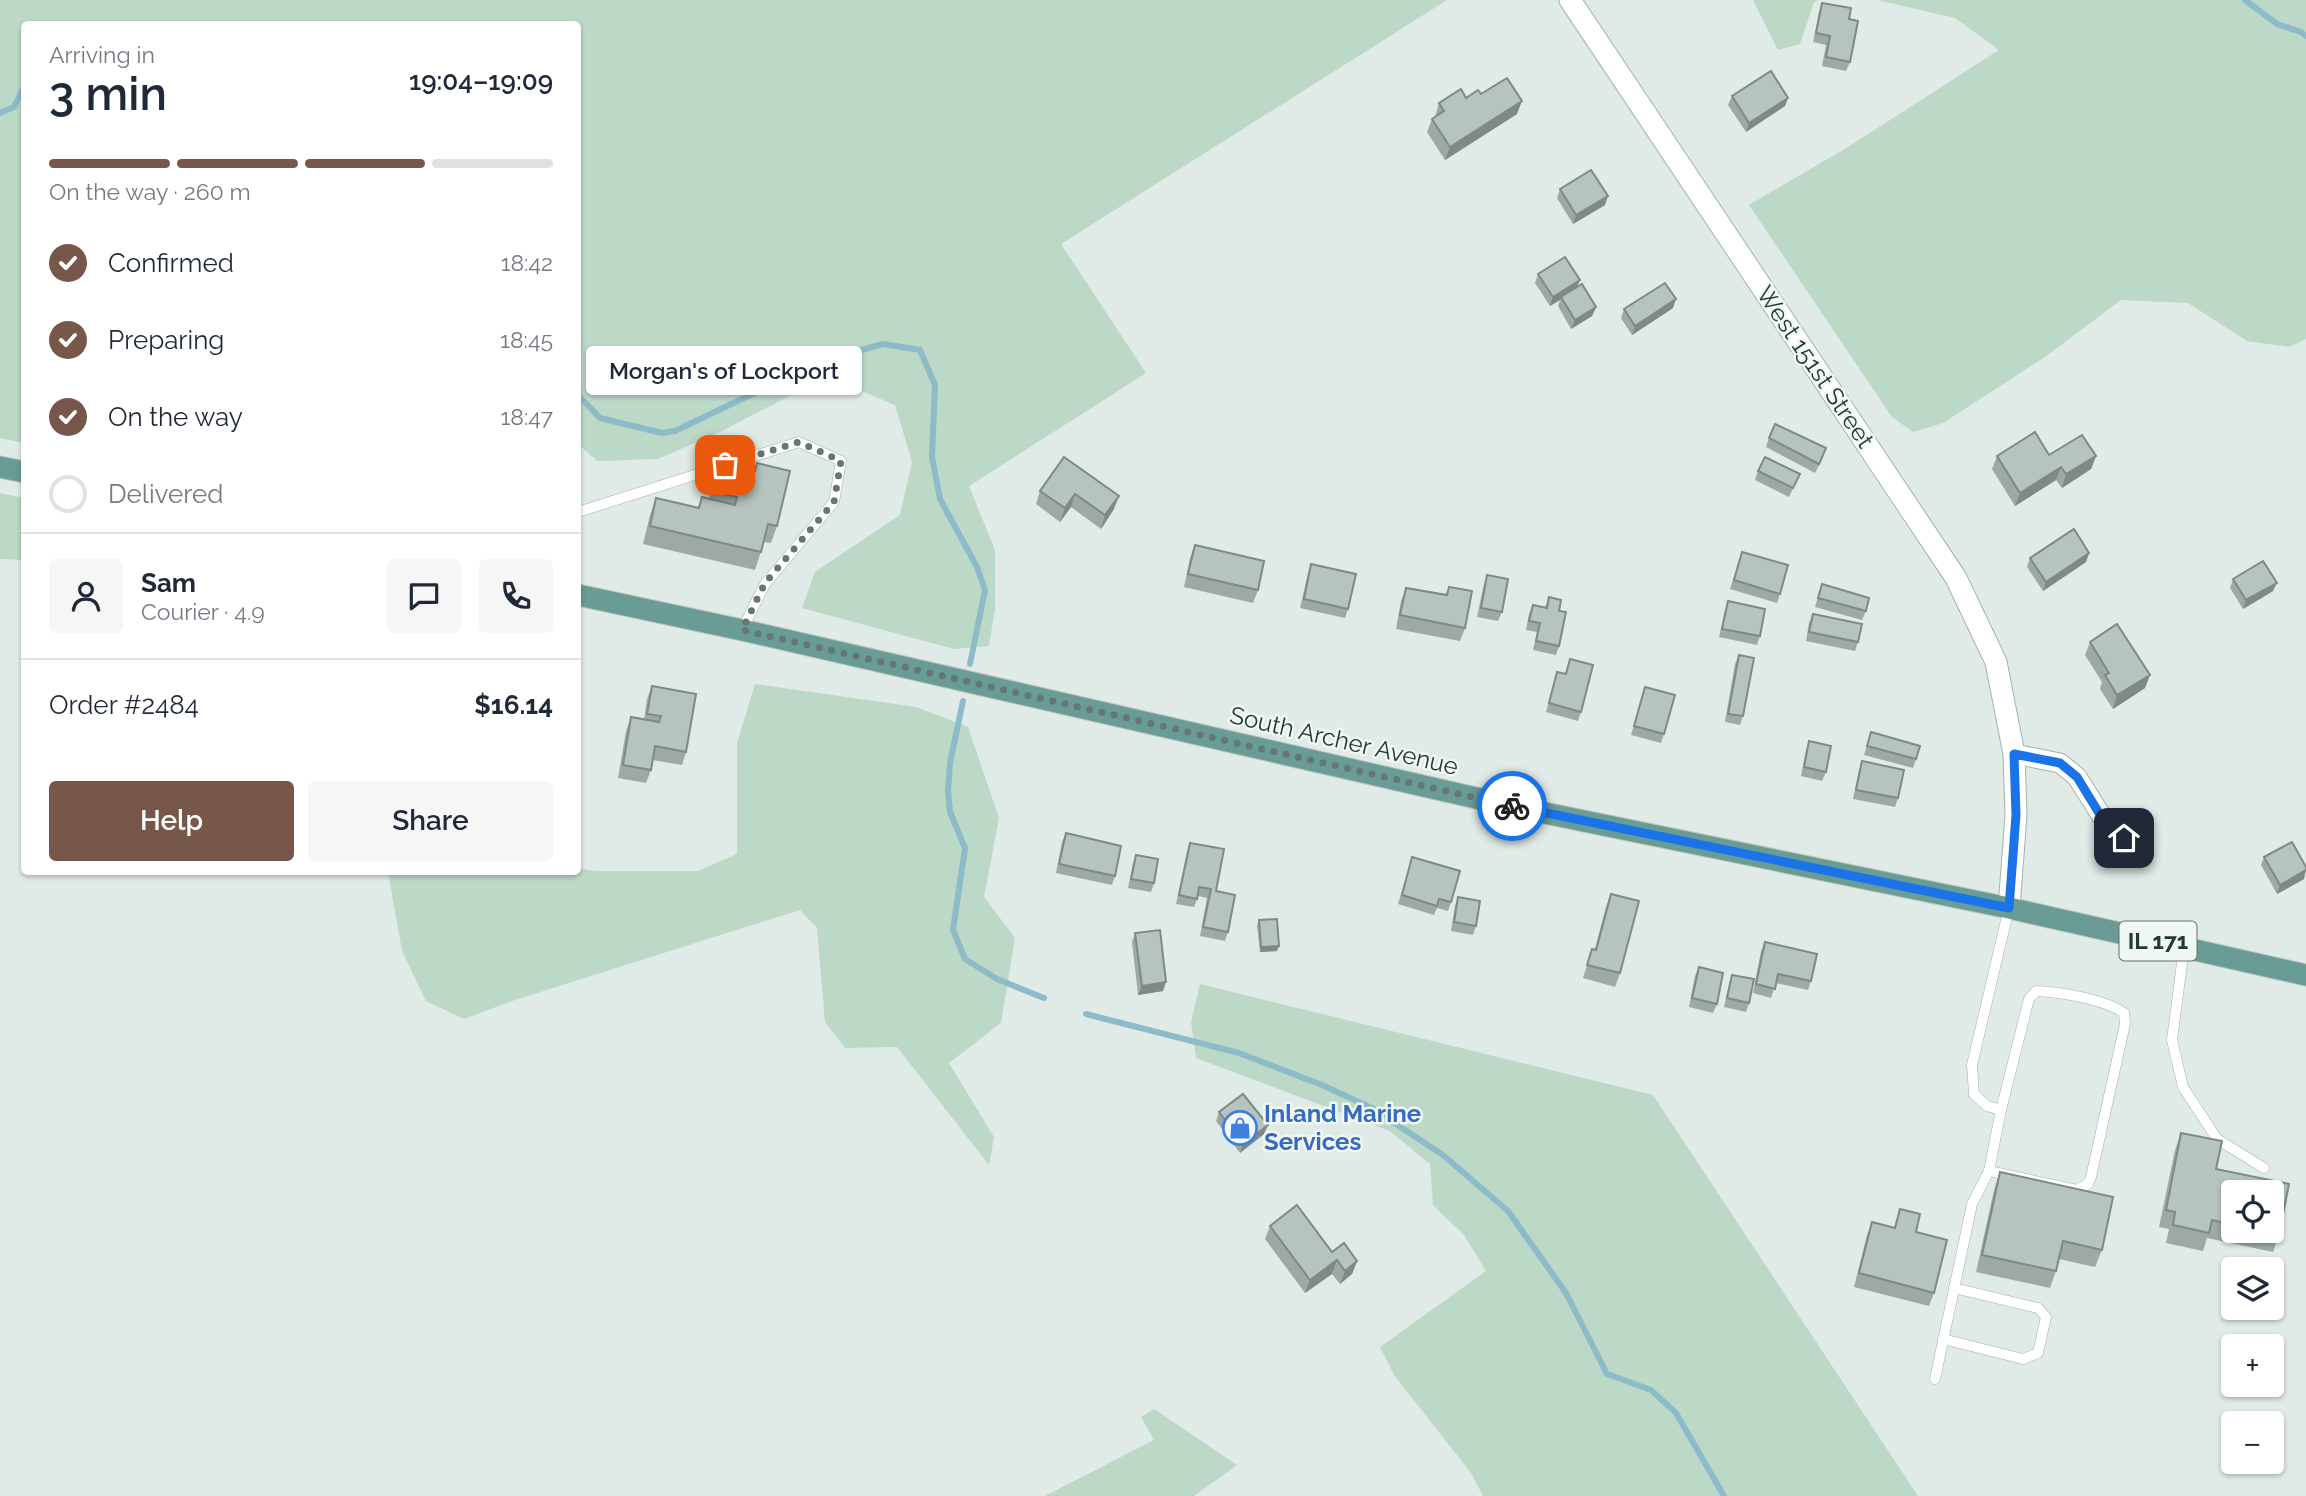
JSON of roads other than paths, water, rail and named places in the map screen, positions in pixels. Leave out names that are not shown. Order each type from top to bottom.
[{"type":"main road","points":[[0,467],[21,471]]},
{"type":"main road","name":"South Archer Avenue","points":[[581,596],[1511,806],[2009,908],[2306,975]]},
{"type":"street","name":"West 151st Street","points":[[1570,0],[1956,578],[1996,662],[2014,754],[2016,815],[2009,908]]},
{"type":"street","points":[[2014,754],[2060,763],[2077,777],[2110,831],[2138,845]]},
{"type":"lane","points":[[581,511],[799,442],[841,461],[834,502],[765,583],[742,630]]},
{"type":"lane","points":[[2001,1110],[1987,1106],[1974,1094],[1972,1065],[2009,908]]},
{"type":"lane","points":[[2184,947],[2172,1040],[2183,1087],[2217,1139],[2264,1168]]},
{"type":"lane","points":[[1935,1379],[1972,1204],[1989,1171],[2001,1110],[2029,999],[2036,991],[2116,1007],[2124,1013],[2126,1024],[2088,1184],[2077,1190],[1989,1171]]},
{"type":"lane","points":[[1943,1339],[2023,1359],[2038,1353],[2046,1317],[2038,1308],[1954,1288]]},
{"type":"waterway","points":[[2245,0],[2277,24],[2306,36]]},
{"type":"waterway","points":[[0,113],[14,107],[21,93]]},
{"type":"waterway","points":[[581,398],[600,418],[662,433],[675,431],[819,362],[883,344],[920,350],[935,385],[932,457],[940,499],[977,567],[985,590],[970,664]]},
{"type":"waterway","points":[[963,701],[950,763],[948,791],[950,812],[965,848],[953,930],[965,959],[997,979],[1044,998]]},
{"type":"waterway","points":[[1086,1014],[1239,1053],[1322,1085],[1389,1116],[1393,1122],[1443,1155],[1508,1211],[1566,1293],[1607,1374],[1651,1390],[1676,1413],[1724,1496]]},
{"type":"place","name":"Morgan's of Lockport","points":[[725,465]]},
{"type":"place","name":"Inland Marine Services","points":[[1240,1128]]}]
